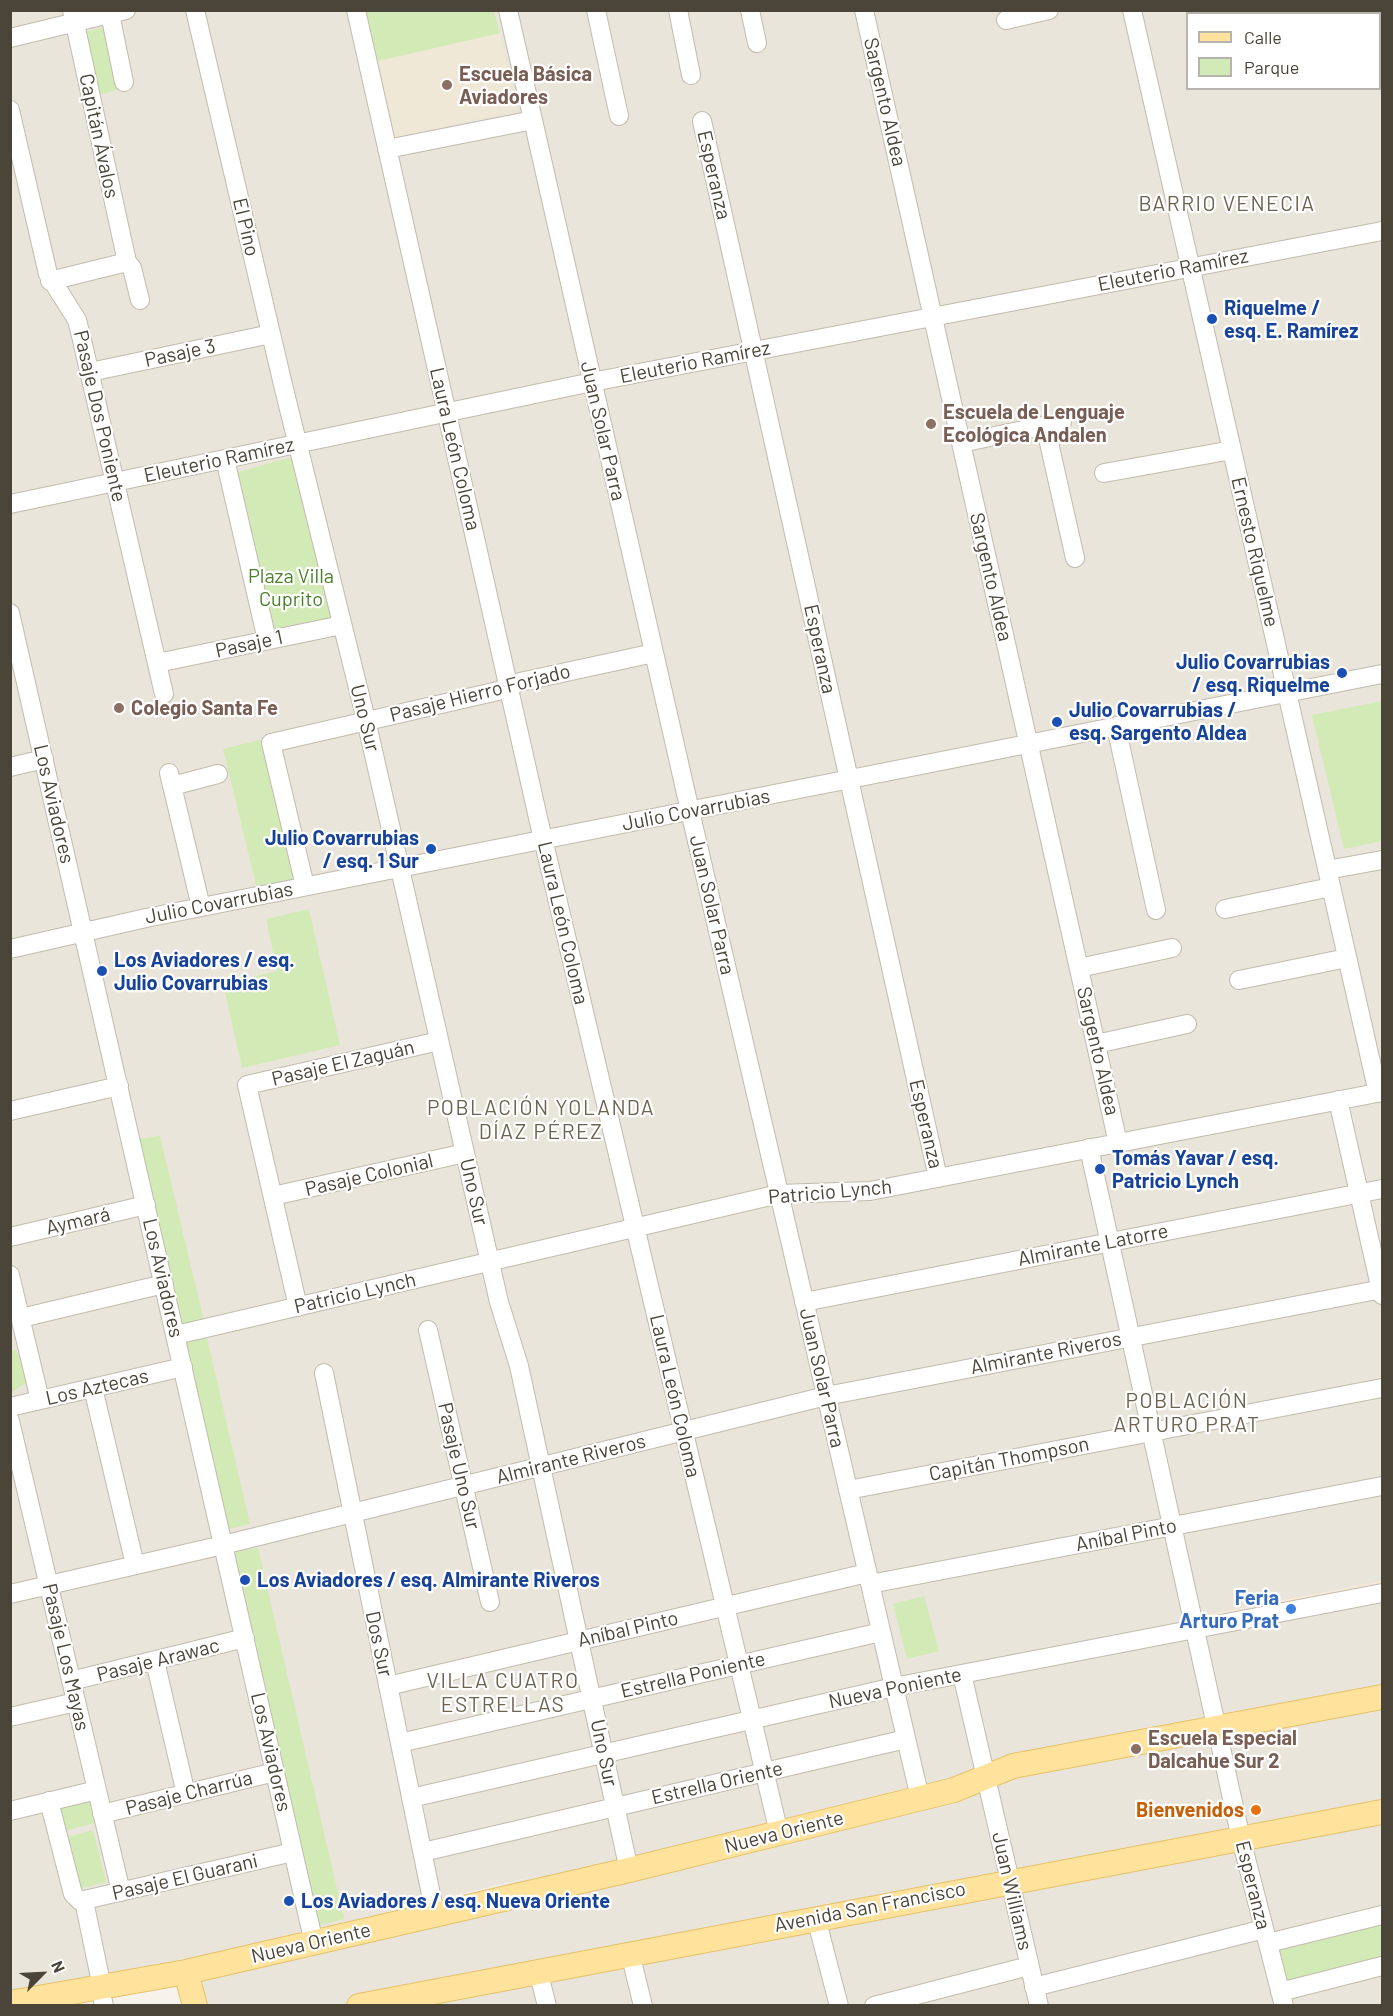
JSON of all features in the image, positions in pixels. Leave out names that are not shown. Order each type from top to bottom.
[{"type":"main road","name":"Nueva Oriente","points":[[190,1988],[314,1943],[629,1870],[920,1798],[967,1785],[1013,1766],[1383,1697]]},
{"type":"main road","name":"Avenida San Francisco","points":[[359,2006],[442,1998],[538,1971],[1383,1812]]},
{"type":"main road","points":[[10,2003],[103,1998],[190,1988]]},
{"type":"main road","points":[[77,2006],[103,1998]]},
{"type":"street","name":"El Pino","points":[[195,10],[298,444]]},
{"type":"street","name":"Laura León Coloma","points":[[356,10],[543,839],[779,1833]]},
{"type":"street","name":"Juan Solar Parra","points":[[508,10],[690,811],[920,1798]]},
{"type":"street","points":[[596,10],[619,116]]},
{"type":"street","points":[[678,10],[692,75]]},
{"type":"street","points":[[750,10],[757,43]]},
{"type":"street","name":"Sargento Aldea","points":[[864,10],[1118,1143]]},
{"type":"street","points":[[1006,20],[1049,10]]},
{"type":"street","name":"Ernesto Riquelme","points":[[1132,10],[1347,958],[1380,1092]]},
{"type":"street","points":[[10,38],[73,17],[118,12],[124,82]]},
{"type":"street","name":"Capitán Ávalos","points":[[73,17],[127,262],[132,268],[140,300]]},
{"type":"street","name":"Pasaje Dos Poniente","points":[[10,110],[50,281],[77,321],[164,694]]},
{"type":"street","points":[[387,149],[533,120]]},
{"type":"street","name":"Esperanza","points":[[702,121],[938,1178]]},
{"type":"street","name":"Eleuterio Ramírez","points":[[10,504],[592,382],[1383,231]]},
{"type":"street","points":[[50,281],[127,262]]},
{"type":"street","name":"Pasaje 3","points":[[90,372],[271,334]]},
{"type":"street","points":[[961,443],[1054,424],[1075,558]]},
{"type":"street","name":"Uno Sur","points":[[298,444],[366,720],[490,1261],[519,1366],[629,1870]]},
{"type":"street","points":[[1104,473],[1232,450]]},
{"type":"street","points":[[225,459],[267,640]]},
{"type":"street","name":"Los Aviadores","points":[[10,613],[18,679],[44,759],[314,1943]]},
{"type":"street","name":"Pasaje 1","points":[[157,663],[342,625]]},
{"type":"street","name":"Pasaje Hierro Forjado","points":[[305,886],[272,743],[509,687],[520,682],[654,653]]},
{"type":"street","name":"Julio Covarrubias","points":[[10,949],[305,886],[1383,674]]},
{"type":"street","points":[[1116,726],[1156,910]]},
{"type":"street","points":[[10,767],[44,759]]},
{"type":"street","points":[[201,907],[171,780],[218,774]]},
{"type":"street","points":[[1225,909],[1329,879],[1383,860]]},
{"type":"street","points":[[1079,968],[1172,948]]},
{"type":"street","points":[[1239,980],[1347,958]]},
{"type":"street","points":[[1096,1044],[1187,1024]]},
{"type":"street","name":"Pasaje El Zaguán","points":[[273,1196],[247,1085],[440,1041]]},
{"type":"street","points":[[10,1111],[119,1086]]},
{"type":"street","name":"Patricio Lynch","points":[[176,1335],[779,1194],[853,1194],[1380,1092]]},
{"type":"street","points":[[1338,1100],[1382,1291]]},
{"type":"street","name":"Esperanza","points":[[1089,1148],[1241,1839],[1282,1999]]},
{"type":"street","name":"Pasaje Colonial","points":[[273,1196],[465,1153]]},
{"type":"street","name":"Almirante Latorre","points":[[804,1302],[1383,1189]]},
{"type":"street","points":[[273,1196],[298,1306]]},
{"type":"street","name":"Aymará","points":[[10,1237],[146,1204]]},
{"type":"street","points":[[10,1275],[40,1400]]},
{"type":"street","points":[[21,1318],[164,1284]]},
{"type":"street","name":"Almirante Riveros","points":[[10,1594],[223,1545],[826,1396],[1382,1291]]},
{"type":"street","name":"Pasaje Uno Sur","points":[[428,1330],[490,1602]]},
{"type":"street","name":"Los Aztecas","points":[[10,1407],[183,1367]]},
{"type":"street","name":"Dos Sur","points":[[324,1373],[435,1914]]},
{"type":"street","points":[[93,1388],[135,1565]]},
{"type":"street","name":"Capitán Thompson","points":[[848,1490],[1383,1388]]},
{"type":"street","name":"Pasaje Los Mayas","points":[[10,1421],[18,1486],[49,1585],[121,1892]]},
{"type":"street","name":"Aníbal Pinto","points":[[388,1686],[725,1606],[1383,1486]]},
{"type":"street","name":"Nueva Poniente","points":[[411,1798],[894,1687],[1383,1593]]},
{"type":"street","name":"Estrella Poniente","points":[[400,1743],[881,1632]]},
{"type":"street","name":"Pasaje Arawac","points":[[71,1681],[245,1638]]},
{"type":"street","points":[[155,1661],[186,1794]]},
{"type":"street","name":"Juan Williams","points":[[962,1674],[1008,1881],[1039,2006]]},
{"type":"street","points":[[10,1717],[76,1702]]},
{"type":"street","name":"Estrella Oriente","points":[[423,1852],[906,1739]]},
{"type":"street","name":"Pasaje Charrúa","points":[[102,1814],[275,1772]]},
{"type":"street","points":[[10,1811],[97,1790]]},
{"type":"street","points":[[49,1801],[80,1900],[103,1998]]},
{"type":"street","name":"Pasaje El Guarani","points":[[80,1900],[293,1852]]},
{"type":"street","points":[[1034,1986],[1266,1936],[1383,1915]]},
{"type":"street","points":[[816,1918],[839,2006]]},
{"type":"street","points":[[630,1953],[643,2006]]},
{"type":"street","points":[[874,2006],[1029,1966]]},
{"type":"street","points":[[1282,1999],[1383,1966]]},
{"type":"street","points":[[538,1971],[547,2006]]},
{"type":"shaded area","points":[[11,11],[1382,11],[1382,2005],[203,2006],[190,1960],[11,1993]],"holes":[[[552,1872],[319,1932],[222,1952]]]},
{"type":"shaded area","name":"Escuela Básica Aviadores","points":[[500,33],[517,110],[395,138],[378,61]]},
{"type":"shaded area","name":"Feria Arturo Prat","points":[[1382,1581],[1382,1602],[1204,1635],[1201,1616]]},
{"type":"green space","points":[[366,11],[494,11],[500,33],[378,61]]},
{"type":"green space","points":[[110,26],[122,88],[100,95],[84,32]]},
{"type":"green space","name":"Plaza Villa Cuprito","points":[[292,457],[331,618],[273,632],[231,474]]},
{"type":"green space","points":[[1382,701],[1382,841],[1344,849],[1312,715]]},
{"type":"green space","points":[[267,738],[301,878],[257,889],[223,749]]},
{"type":"green space","points":[[309,909],[340,1045],[242,1068],[223,984],[277,971],[266,919]]},
{"type":"green space","points":[[160,1136],[204,1321],[182,1327],[139,1139]]},
{"type":"green space","points":[[206,1334],[250,1524],[229,1529],[185,1338]]},
{"type":"green space","points":[[15,1349],[32,1379],[11,1393],[11,1352]]},
{"type":"green space","points":[[258,1548],[344,1919],[316,1926],[231,1552]]},
{"type":"green space","points":[[924,1596],[939,1651],[907,1659],[893,1604]]},
{"type":"green space","points":[[93,1797],[99,1822],[64,1831],[60,1805]]},
{"type":"green space","points":[[93,1830],[106,1882],[78,1889],[65,1838]]},
{"type":"green space","points":[[1382,1918],[1382,1958],[1287,1983],[1277,1946]]},
{"type":"place","name":"Escuela Básica Aviadores","points":[[447,85]]},
{"type":"place","name":"Riquelme / esq. E. Ramírez","points":[[1212,319]]},
{"type":"place","name":"Escuela de Lenguaje Ecológica Andalen","points":[[931,424]]},
{"type":"place","name":"Julio Covarrubias / esq. Riquelme","points":[[1342,673]]},
{"type":"place","name":"Colegio Santa Fe","points":[[119,708]]},
{"type":"place","name":"Julio Covarrubias / esq. Sargento Aldea","points":[[1057,722]]},
{"type":"place","name":"Julio Covarrubias / esq. 1 Sur","points":[[431,849]]},
{"type":"place","name":"Los Aviadores / esq. Julio Covarrubias","points":[[102,971]]},
{"type":"place","name":"Tomás Yavar / esq. Patricio Lynch","points":[[1100,1169]]},
{"type":"place","name":"Los Aviadores / esq. Almirante Riveros","points":[[245,1580]]},
{"type":"place","name":"Feria Arturo Prat","points":[[1291,1609]]},
{"type":"place","name":"Escuela Especial Dalcahue Sur 2","points":[[1136,1749]]},
{"type":"place","name":"Bienvenidos","points":[[1256,1810]]},
{"type":"place","name":"Los Aviadores / esq. Nueva Oriente","points":[[289,1901]]},
{"type":"district","name":"BARRIO VENECIA","points":[[1227,204]]},
{"type":"district","name":"POBLACIÓN YOLANDA DÍAZ PÉREZ","points":[[541,1120]]},
{"type":"district","name":"POBLACIÓN ARTURO PRAT","points":[[1187,1413]]},
{"type":"district","name":"VILLA CUATRO ESTRELLAS","points":[[503,1693]]}]
